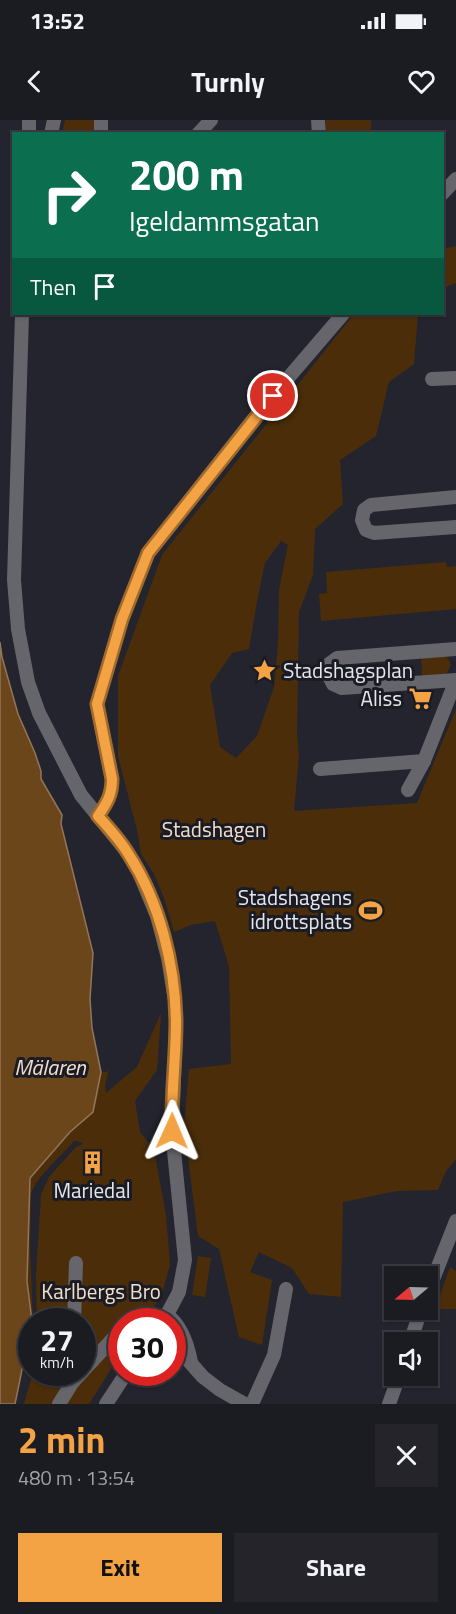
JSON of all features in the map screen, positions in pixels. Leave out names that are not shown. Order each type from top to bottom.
[{"type":"street","points":[[200,132],[212,120]]},
{"type":"street","points":[[444,192],[456,178]]},
{"type":"street","points":[[22,315],[14,580],[16,617],[28,682],[39,713],[81,795],[128,853],[147,888],[164,940],[174,991],[176,1024],[172,1131],[186,1260],[179,1292],[170,1308]]},
{"type":"street","points":[[98,816],[107,804],[112,791],[112,779],[97,704],[122,619],[148,553],[259,412],[342,315]]},
{"type":"street","points":[[432,379],[456,378]]},
{"type":"street","points":[[456,497],[371,505],[367,506],[362,514],[366,530],[374,534],[456,527]]},
{"type":"street","points":[[408,790],[424,761],[456,680],[342,688],[333,684],[328,674],[329,664],[337,658],[456,649]]},
{"type":"street","points":[[320,768],[424,761]]},
{"type":"street","points":[[438,1267],[456,1221]]},
{"type":"street","points":[[74,1308],[76,1263]]},
{"type":"street","points":[[252,1404],[274,1354],[286,1289]]},
{"type":"street","points":[[96,1357],[108,1344]]},
{"type":"street","points":[[186,1345],[191,1362]]},
{"type":"street","points":[[186,1358],[212,1384],[245,1404]]},
{"type":"street","points":[[59,1404],[68,1386]]},
{"type":"street","points":[[106,1404],[118,1386]]},
{"type":"street","points":[[389,1404],[395,1386]]},
{"type":"green space","points":[[65,120],[94,120],[95,132],[62,132]]},
{"type":"green space","points":[[326,120],[371,120],[371,132],[326,132]]},
{"type":"green space","points":[[456,246],[456,283],[444,288],[444,249]]},
{"type":"green space","name":"Stadshagen","points":[[353,315],[418,315],[414,364],[389,382],[376,436],[340,460],[343,504],[315,529],[313,575],[299,612],[297,733],[299,755],[294,811],[417,803],[456,709],[456,1159],[446,1171],[438,1190],[397,1191],[343,1202],[341,1297],[309,1294],[292,1268],[259,1252],[250,1272],[272,1280],[262,1345],[239,1337],[219,1249],[198,1236],[184,1126],[189,1069],[231,1064],[229,966],[215,921],[191,925],[174,932],[154,874],[141,854],[118,756],[118,676],[162,555]],"holes":[[[281,541],[288,545],[279,589],[274,687],[257,736],[236,758],[220,747],[210,685],[232,653],[249,649],[265,563]]]},
{"type":"green space","points":[[446,562],[447,567],[456,566],[456,609],[321,621],[319,594],[327,593],[326,572]]},
{"type":"green space","points":[[444,656],[448,658],[451,665],[446,674],[422,676],[421,657]]},
{"type":"green space","points":[[351,661],[353,681],[344,682],[338,676],[338,666]]},
{"type":"green space","name":"Karlbergs Bro","points":[[161,1013],[157,1070],[135,1101],[140,1132],[154,1150],[166,1215],[170,1265],[162,1294],[153,1308],[108,1308],[108,1374],[89,1404],[24,1404],[29,1386],[96,1386],[96,1308],[37,1308],[36,1276],[41,1195],[49,1177],[76,1147],[83,1144],[74,1141],[44,1173],[31,1194],[32,1308],[27,1281],[30,1178],[71,1132],[93,1112],[101,1072],[109,1070],[105,1085],[106,1093],[137,1067]]},
{"type":"green space","points":[[198,1256],[211,1258],[205,1297],[192,1295]]},
{"type":"green space","points":[[450,1267],[456,1271],[456,1309],[438,1309],[438,1301]]},
{"type":"water","name":"Mälaren","points":[[0,642],[18,714],[35,753],[41,779],[62,815],[61,824],[93,953],[90,999],[92,1028],[101,1072],[93,1112],[70,1132],[30,1178],[27,1281],[30,1308],[18,1308],[19,1386],[15,1404],[0,1404]]},
{"type":"place","name":"Stadshagsplan","points":[[265,671]]},
{"type":"place","name":"Aliss","points":[[420,699]]},
{"type":"place","name":"Stadshagens idrottsplats","points":[[370,910]]},
{"type":"place","name":"Mariedal","points":[[92,1163]]},
{"type":"route","points":[[172,1131],[176,1024],[175,1000],[168,958],[147,888],[128,853],[98,816],[107,804],[112,791],[112,779],[97,704],[122,619],[148,553],[273,396]]}]
